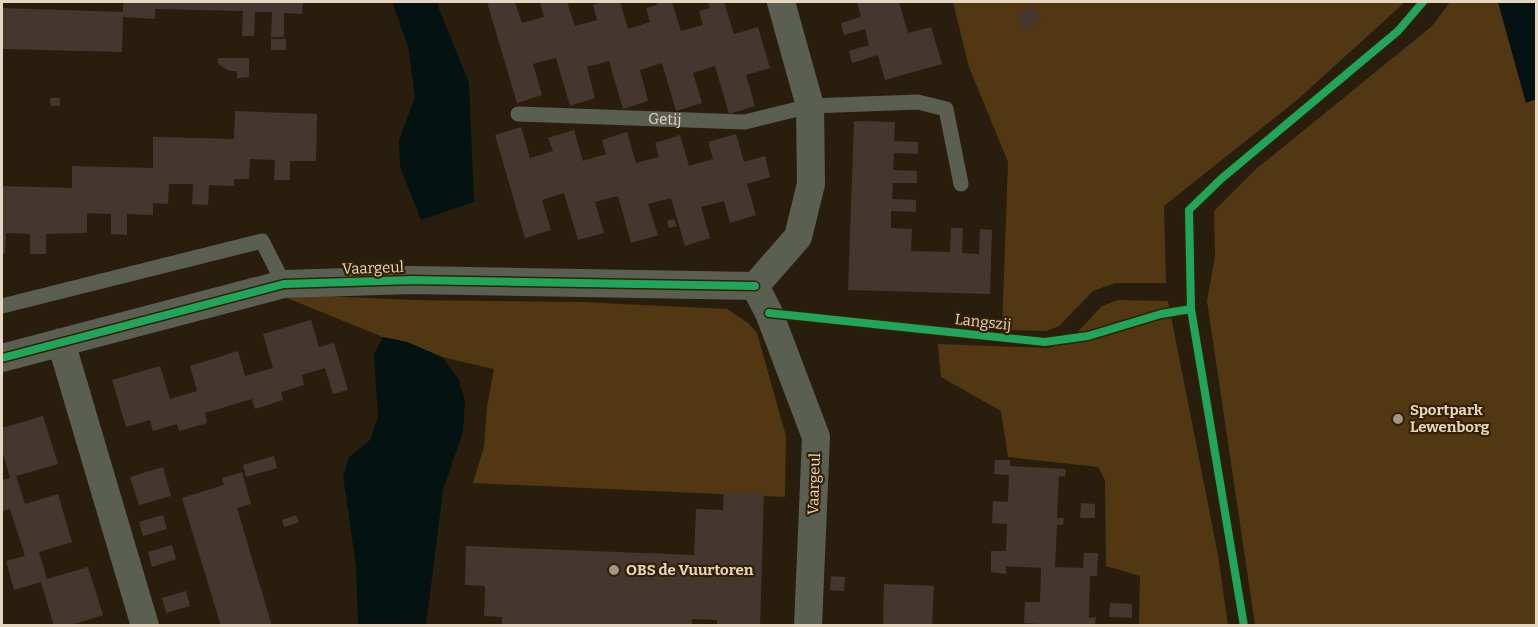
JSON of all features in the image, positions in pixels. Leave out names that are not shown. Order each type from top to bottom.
[{"type":"street","points":[[755,286],[798,237],[811,184],[810,106],[780,2]]},
{"type":"street","name":"Vaargeul","points":[[2,358],[284,284],[412,280],[755,286],[769,314],[816,437],[808,626]]},
{"type":"street","points":[[61,342],[145,626]]},
{"type":"lane","name":"Getij","points":[[518,114],[745,122],[810,106],[918,102],[946,109],[961,184]]},
{"type":"lane","points":[[2,306],[262,241],[284,284]]},
{"type":"shaded area","points":[[392,2],[438,2],[469,83],[474,202],[421,220],[400,167],[399,140],[415,97],[408,46]]},
{"type":"shaded area","points":[[953,2],[1405,2],[1297,100],[1164,206],[1166,283],[1115,283],[1093,291],[1059,326],[1046,331],[1002,330],[1008,162],[969,67]]},
{"type":"shaded area","name":"Sportpark Lewenborg","points":[[1450,2],[1498,2],[1526,102],[1536,99],[1536,625],[1255,625],[1207,301],[1215,256],[1214,211],[1256,169],[1432,26]]},
{"type":"shaded area","points":[[1498,2],[1536,2],[1536,99],[1526,103]]},
{"type":"shaded area","points":[[321,296],[412,300],[580,302],[727,309],[748,323],[757,333],[786,436],[785,497],[473,483],[484,447],[487,407],[494,369],[442,357],[407,342],[383,337],[287,298]]},
{"type":"shaded area","points":[[1118,300],[1168,301],[1218,555],[1228,625],[1139,625],[1140,576],[1106,566],[1105,480],[1098,467],[1008,457],[1001,411],[941,377],[938,344],[1049,348],[1069,341],[1102,306]]},
{"type":"shaded area","points":[[383,337],[407,342],[442,357],[459,380],[465,401],[463,432],[443,490],[426,625],[358,625],[356,566],[343,476],[349,457],[370,440],[378,417],[374,354]]},
{"type":"building","points":[[123,2],[303,2],[302,14],[284,13],[284,37],[271,37],[272,12],[255,12],[254,36],[242,36],[243,11],[155,9],[155,19],[123,17],[122,52],[2,49],[2,8],[123,12]]},
{"type":"building","points":[[487,2],[515,2],[522,23],[544,17],[540,3],[567,2],[575,26],[597,20],[593,5],[603,2],[620,2],[628,29],[650,22],[646,8],[657,5],[656,2],[672,2],[681,31],[703,25],[699,11],[710,8],[708,2],[724,2],[734,34],[758,27],[770,68],[746,75],[755,106],[729,114],[715,66],[693,73],[702,103],[676,111],[662,63],[640,70],[648,101],[623,109],[609,61],[587,67],[595,98],[570,106],[556,58],[533,64],[542,95],[517,103]]},
{"type":"building","points":[[857,2],[899,2],[908,33],[931,27],[942,64],[885,80],[878,55],[852,63],[849,51],[869,45],[865,29],[844,35],[841,23],[861,17]]},
{"type":"building","points":[[1031,5],[1041,19],[1026,30],[1016,17]]},
{"type":"building","points":[[271,39],[286,39],[286,50],[271,50]]},
{"type":"building","points":[[218,58],[249,58],[249,77],[237,78],[237,71],[229,71],[218,64]]},
{"type":"building","points":[[50,98],[60,98],[60,106],[51,106]]},
{"type":"building","points":[[235,111],[317,114],[316,161],[290,161],[290,180],[274,180],[275,160],[250,159],[249,179],[234,179],[234,186],[209,185],[208,205],[192,204],[193,184],[169,184],[168,204],[153,203],[153,215],[127,214],[127,235],[111,234],[111,214],[87,213],[87,233],[46,234],[46,254],[30,254],[30,234],[6,233],[5,253],[2,253],[2,186],[72,188],[72,166],[153,168],[153,137],[234,139]]},
{"type":"building","points":[[854,121],[895,122],[894,141],[918,142],[918,154],[894,153],[893,170],[917,171],[917,183],[893,183],[892,199],[916,200],[916,212],[891,211],[891,228],[912,229],[911,251],[950,252],[951,228],[963,228],[962,253],[979,254],[980,229],[992,230],[990,294],[848,290]]},
{"type":"building","points":[[521,127],[530,158],[553,151],[548,138],[574,130],[583,161],[606,154],[602,140],[627,132],[636,163],[659,157],[655,143],[680,135],[689,166],[713,159],[708,142],[736,134],[744,162],[765,156],[770,177],[747,184],[756,215],[730,223],[724,201],[701,207],[710,238],[685,246],[671,198],[648,204],[658,235],[631,243],[618,196],[595,202],[604,233],[578,240],[564,193],[542,200],[551,230],[525,238],[495,135]]},
{"type":"building","points":[[674,219],[677,226],[669,228],[667,221]]},
{"type":"building","points":[[311,320],[319,347],[334,343],[348,390],[333,394],[325,368],[302,375],[304,385],[281,392],[283,400],[255,409],[252,399],[205,413],[207,423],[179,431],[177,424],[153,431],[150,420],[126,427],[112,380],[160,366],[170,399],[197,391],[190,366],[238,351],[245,376],[273,368],[263,334]]},
{"type":"building","points":[[43,416],[58,464],[16,476],[25,504],[58,494],[72,542],[39,552],[47,579],[88,567],[103,615],[69,626],[54,626],[41,582],[14,590],[6,561],[25,556],[10,509],[2,511],[2,480],[10,478],[2,450],[2,428]]},
{"type":"building","points":[[274,456],[277,468],[246,477],[243,465]]},
{"type":"building","points":[[995,460],[1010,460],[1010,466],[1066,469],[1065,477],[1059,476],[1057,518],[1064,518],[1063,525],[1057,525],[1055,567],[1083,568],[1084,553],[1098,553],[1097,576],[1090,576],[1089,618],[1096,617],[1095,625],[1039,626],[1039,624],[1024,623],[1025,602],[1040,602],[1041,568],[1006,566],[1006,574],[991,572],[991,551],[1006,551],[1007,524],[992,523],[993,501],[1008,502],[1009,475],[994,474]]},
{"type":"building","points":[[163,467],[171,496],[139,505],[130,477]]},
{"type":"building","points":[[242,472],[251,504],[237,508],[272,626],[221,626],[182,498],[224,485],[222,478]]},
{"type":"building","name":"OBS de Vuurtoren","points":[[724,492],[764,494],[760,626],[717,626],[717,620],[692,619],[692,626],[502,626],[502,617],[484,616],[485,586],[465,585],[466,546],[694,555],[696,509],[723,510]]},
{"type":"building","points":[[1081,503],[1095,504],[1095,518],[1080,518]]},
{"type":"building","points":[[163,515],[167,529],[143,536],[139,522]]},
{"type":"building","points":[[296,515],[299,522],[284,527],[282,520]]},
{"type":"building","points":[[172,545],[176,559],[152,567],[148,552]]},
{"type":"building","points":[[831,576],[845,577],[844,591],[830,590]]},
{"type":"building","points":[[884,584],[934,586],[932,626],[883,626]]},
{"type":"building","points":[[186,591],[190,606],[166,613],[162,598]]},
{"type":"building","points":[[1110,603],[1132,604],[1132,618],[1109,617]]},
{"type":"cycle path","points":[[1244,626],[1191,309],[1189,210],[1221,179],[1398,31],[1423,2]]},
{"type":"cycle path","points":[[2,358],[284,284],[412,280],[755,286]]},
{"type":"cycle path","name":"Langszij","points":[[769,313],[1045,342],[1088,336],[1161,314],[1191,309]]},
{"type":"place","name":"Sportpark Lewenborg","points":[[1398,419]]},
{"type":"place","name":"OBS de Vuurtoren","points":[[614,570]]}]
